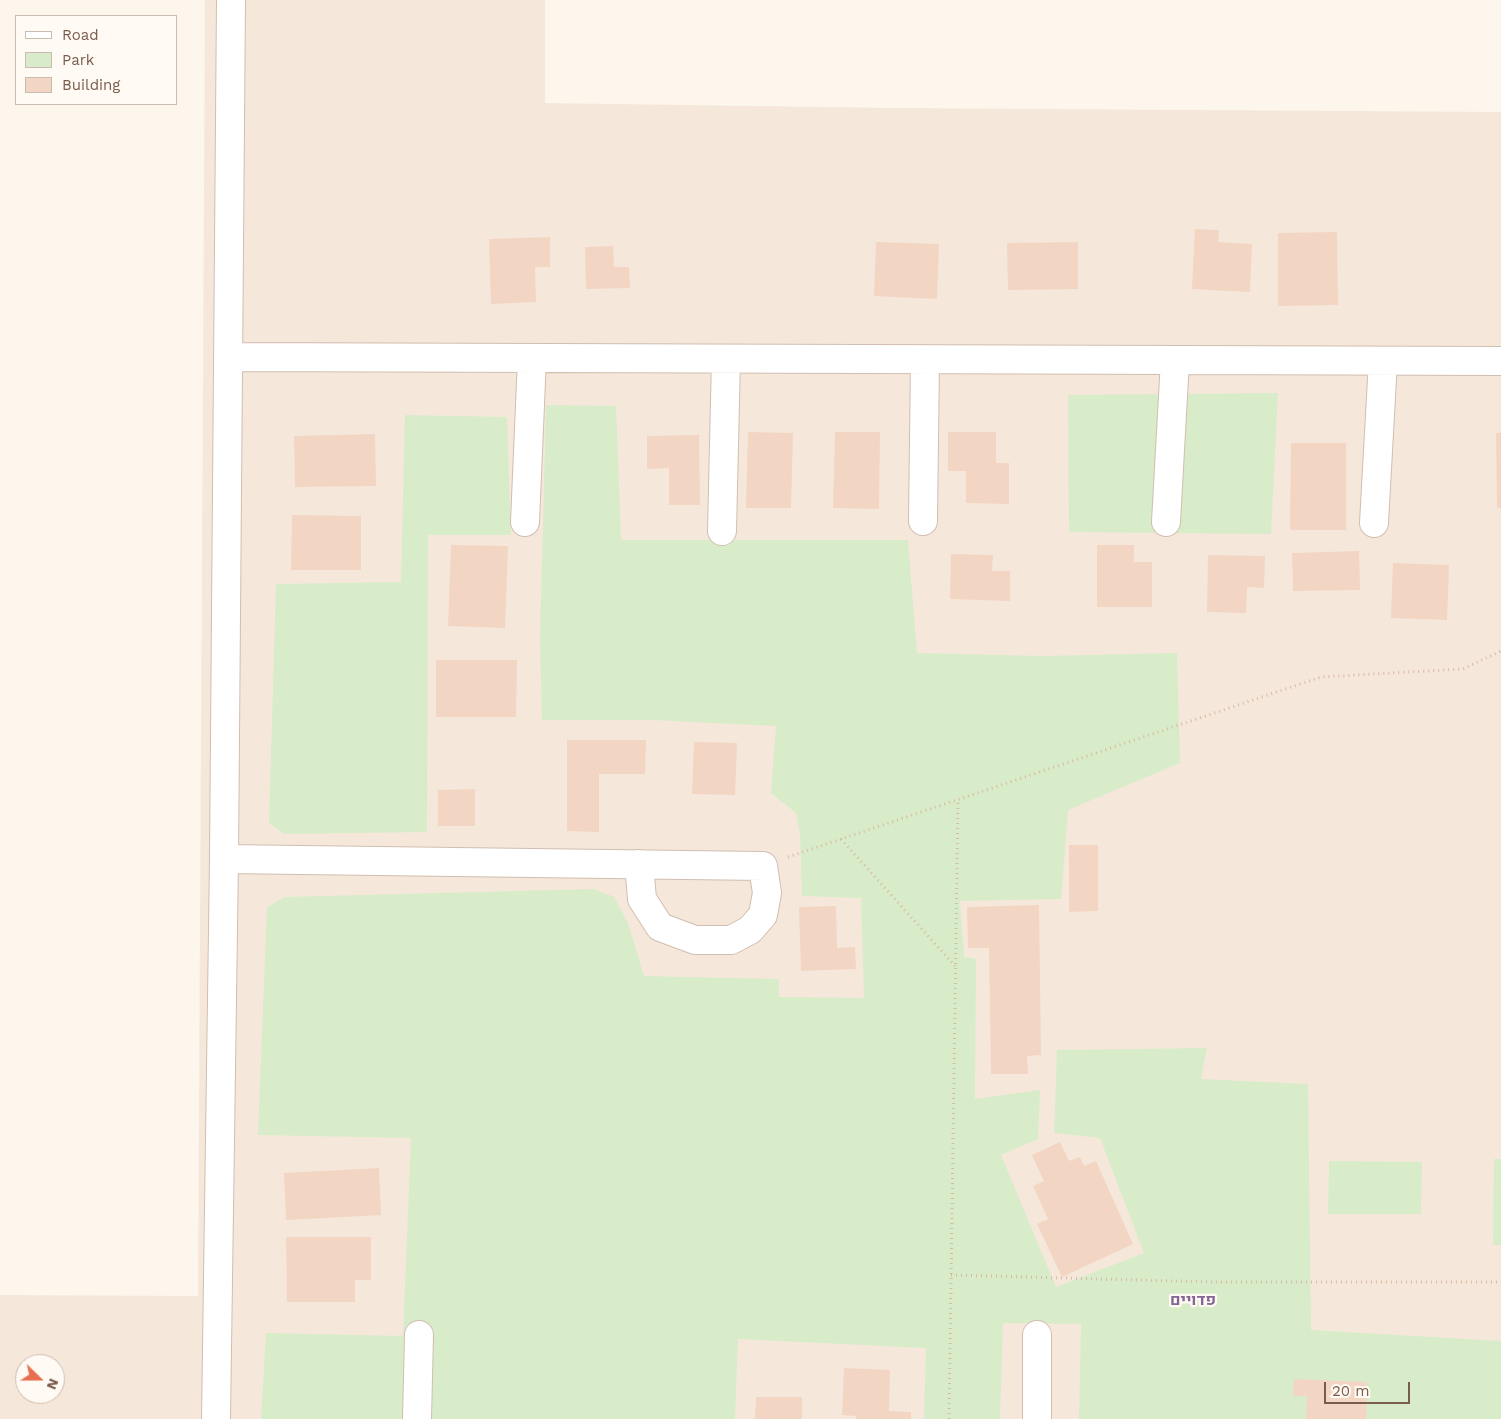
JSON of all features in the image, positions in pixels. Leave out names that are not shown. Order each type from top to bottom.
[{"type":"street","points":[[216,1419],[224,859],[231,0]]},
{"type":"street","points":[[228,358],[1501,361]]},
{"type":"street","points":[[525,522],[532,358]]},
{"type":"street","points":[[722,531],[726,359]]},
{"type":"street","points":[[923,521],[925,360]]},
{"type":"street","points":[[1166,522],[1175,360]]},
{"type":"street","points":[[1374,523],[1383,361]]},
{"type":"street","points":[[224,859],[639,864],[763,866],[767,893],[763,915],[750,930],[731,940],[695,940],[660,928],[642,899],[639,864]]},
{"type":"street","points":[[1037,1334],[1037,1419]]},
{"type":"street","points":[[417,1419],[419,1335]]},
{"type":"path","points":[[763,866],[1321,677],[1463,668],[1501,651]]},
{"type":"path","points":[[949,1419],[958,799]]},
{"type":"path","points":[[841,839],[955,966]]},
{"type":"path","points":[[951,1275],[1211,1282],[1501,1282]]},
{"type":"shaded area","name":"פדויים","points":[[205,0],[545,0],[545,103],[894,108],[1501,112],[1501,1419],[0,1419],[0,1295],[198,1296]]},
{"type":"green space","points":[[1278,393],[1271,534],[1069,532],[1068,395]]},
{"type":"green space","points":[[546,405],[616,406],[621,540],[908,540],[917,653],[1042,656],[1177,653],[1180,763],[1068,810],[1061,899],[960,901],[964,957],[976,959],[975,1099],[1040,1090],[1038,1139],[1001,1155],[1056,1287],[1144,1253],[1100,1138],[1054,1133],[1057,1050],[1207,1048],[1201,1079],[1308,1084],[1311,1330],[1501,1341],[1501,1419],[1079,1419],[1081,1324],[1003,1323],[1000,1419],[924,1419],[926,1348],[738,1339],[735,1419],[261,1419],[266,1333],[403,1336],[411,1138],[258,1135],[267,907],[285,897],[594,889],[614,897],[628,923],[644,976],[779,979],[779,997],[864,998],[861,898],[802,896],[800,836],[796,813],[771,793],[776,726],[652,720],[542,720],[540,638]]},
{"type":"green space","points":[[405,415],[507,417],[511,535],[428,535],[427,832],[284,834],[269,823],[276,584],[401,582]]},
{"type":"green space","points":[[1494,1159],[1501,1159],[1501,1245],[1493,1245]]},
{"type":"green space","points":[[1329,1161],[1422,1162],[1421,1214],[1328,1214]]},
{"type":"building","points":[[1195,229],[1219,230],[1218,242],[1252,244],[1250,292],[1192,289]]},
{"type":"building","points":[[1337,232],[1338,305],[1278,306],[1278,233]]},
{"type":"building","points":[[550,237],[550,267],[535,267],[536,302],[491,304],[489,239]]},
{"type":"building","points":[[876,242],[939,244],[937,299],[874,296]]},
{"type":"building","points":[[1078,242],[1078,289],[1008,290],[1007,243]]},
{"type":"building","points":[[613,246],[614,267],[629,267],[630,288],[586,289],[585,247]]},
{"type":"building","points":[[748,432],[793,433],[791,508],[746,508]]},
{"type":"building","points":[[835,432],[880,432],[879,509],[833,508]]},
{"type":"building","points":[[948,432],[996,432],[996,463],[1009,463],[1009,504],[966,503],[966,471],[948,471]]},
{"type":"building","points":[[1496,433],[1501,433],[1501,508],[1497,508]]},
{"type":"building","points":[[375,434],[376,486],[295,487],[294,436]]},
{"type":"building","points":[[699,435],[700,505],[669,505],[669,468],[647,469],[647,436]]},
{"type":"building","points":[[1291,443],[1346,443],[1346,530],[1290,530]]},
{"type":"building","points":[[292,515],[361,516],[361,570],[291,570]]},
{"type":"building","points":[[451,545],[508,546],[505,628],[448,626]]},
{"type":"building","points":[[1097,545],[1134,545],[1134,562],[1152,562],[1152,607],[1097,607]]},
{"type":"building","points":[[1359,551],[1360,590],[1293,591],[1292,553]]},
{"type":"building","points":[[951,554],[993,555],[992,571],[1010,571],[1010,601],[950,599]]},
{"type":"building","points":[[1208,555],[1265,556],[1264,588],[1247,587],[1246,613],[1207,612]]},
{"type":"building","points":[[1393,563],[1449,565],[1447,620],[1391,618]]},
{"type":"building","points":[[436,660],[517,660],[516,717],[436,717]]},
{"type":"building","points":[[567,740],[646,740],[645,774],[599,774],[599,832],[567,831]]},
{"type":"building","points":[[694,742],[737,743],[735,795],[692,794]]},
{"type":"building","points":[[475,789],[475,826],[438,826],[438,790]]},
{"type":"building","points":[[1069,845],[1098,845],[1098,911],[1069,912]]},
{"type":"building","points":[[1039,905],[1041,1055],[1027,1056],[1028,1074],[991,1074],[989,948],[968,948],[967,907]]},
{"type":"building","points":[[836,906],[837,948],[855,947],[856,969],[801,971],[799,907]]},
{"type":"building","points":[[1060,1142],[1069,1161],[1080,1157],[1084,1166],[1096,1161],[1133,1244],[1062,1277],[1037,1224],[1048,1219],[1033,1186],[1044,1181],[1032,1155]]},
{"type":"building","points":[[379,1168],[381,1215],[286,1220],[284,1173]]},
{"type":"building","points":[[286,1237],[371,1237],[371,1280],[355,1280],[355,1302],[287,1302]]},
{"type":"building","points":[[844,1368],[890,1370],[889,1411],[911,1412],[911,1419],[856,1419],[856,1416],[842,1415]]},
{"type":"building","points":[[1294,1379],[1367,1382],[1366,1419],[1306,1419],[1307,1396],[1293,1396]]},
{"type":"building","points":[[756,1397],[802,1397],[802,1419],[755,1419]]},
{"type":"district","name":"פדויים","points":[[1193,1300]]}]
